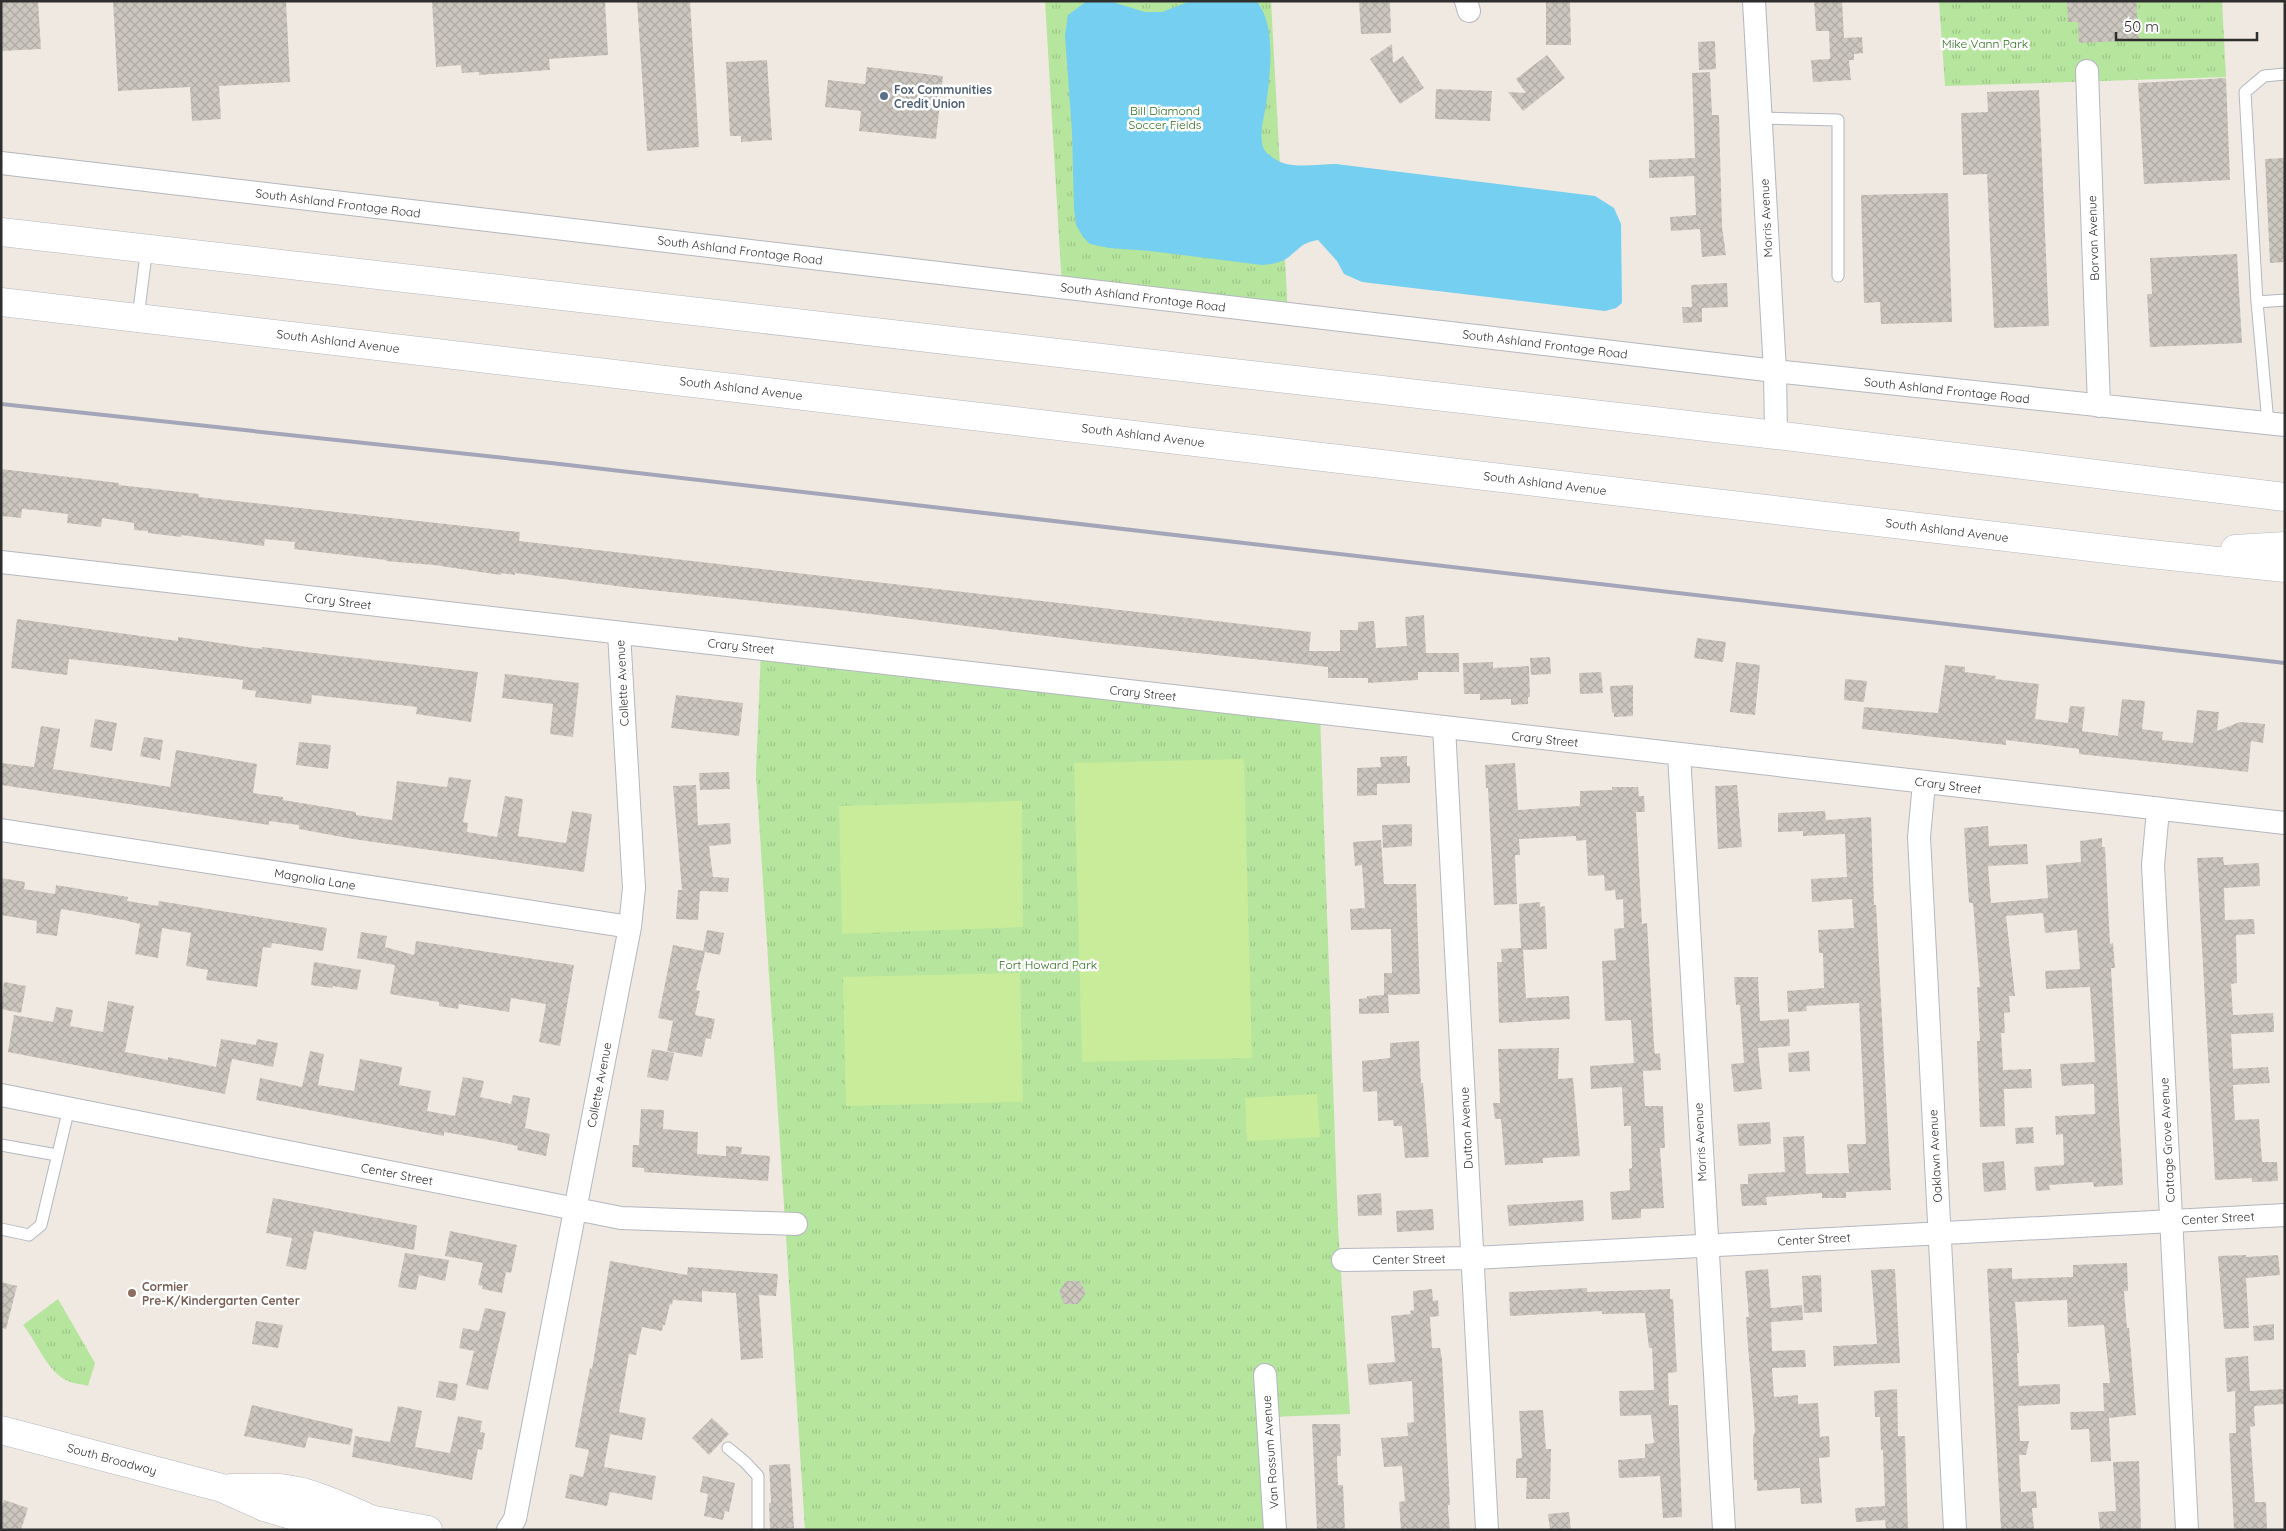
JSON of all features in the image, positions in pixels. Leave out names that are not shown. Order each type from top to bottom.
[{"type":"main road","points":[[1,232],[1776,434],[2285,497]]},
{"type":"main road","name":"South Ashland Avenue","points":[[1,302],[2141,553],[2285,568]]},
{"type":"main road","points":[[2141,553],[2285,546]]},
{"type":"main road","name":"South Broadway","points":[[1,1430],[222,1488],[279,1488],[303,1493],[329,1500],[369,1519],[428,1530]]},
{"type":"street","name":"Morris Avenue","points":[[1754,1],[1775,372],[1776,434]]},
{"type":"street","name":"Borvan Avenue","points":[[2087,70],[2099,406]]},
{"type":"street","name":"South Ashland Frontage Road","points":[[1,163],[1775,372],[2276,424]]},
{"type":"street","name":"Crary Street","points":[[1,562],[2158,810],[2285,823]]},
{"type":"street","name":"Collette Avenue","points":[[508,1530],[515,1519],[630,927],[634,888],[619,633]]},
{"type":"street","name":"Dutton Avenue","points":[[1444,727],[1487,1530]]},
{"type":"street","name":"Morris Avenue","points":[[1679,754],[1724,1530]]},
{"type":"street","name":"Oaklawn Avenue","points":[[1924,783],[1919,837],[1955,1530]]},
{"type":"street","name":"Cottage Grove Avenue","points":[[2158,810],[2153,865],[2188,1530]]},
{"type":"street","name":"Magnolia Lane","points":[[1,830],[630,927]]},
{"type":"street","name":"Center Street","points":[[1,1095],[621,1218],[796,1224]]},
{"type":"street","name":"Center Street","points":[[1343,1260],[1473,1258],[2285,1215]]},
{"type":"street","name":"Van Rossum Avenue","points":[[1265,1375],[1275,1530]]},
{"type":"lane","points":[[2276,424],[2258,302],[2245,92],[2264,76],[2285,74]]},
{"type":"lane","points":[[1761,118],[1838,120],[1838,276]]},
{"type":"lane","points":[[138,317],[147,248]]},
{"type":"lane","points":[[2258,302],[2285,300]]},
{"type":"lane","points":[[1,1229],[29,1235],[41,1225],[69,1108]]},
{"type":"lane","points":[[1,1145],[57,1155]]},
{"type":"lane","points":[[728,1448],[758,1476],[758,1530]]},
{"type":"green space","name":"Bill Diamond Soccer Fields","points":[[1045,1],[1271,1],[1288,314],[1062,288]]},
{"type":"green space","name":"Mike Vann Park","points":[[1939,1],[2222,1],[2226,77],[1945,86]]},
{"type":"green space","name":"Fort Howard Park","points":[[761,648],[1320,713],[1338,1226],[1350,1414],[1269,1417],[1275,1530],[805,1530],[756,774]]},
{"type":"green space","points":[[1244,759],[1252,1058],[1082,1062],[1074,763]]},
{"type":"green space","points":[[1022,801],[1023,927],[842,934],[839,806]]},
{"type":"green space","points":[[1020,973],[1023,1102],[846,1106],[843,977]]},
{"type":"green space","points":[[1317,1094],[1320,1137],[1247,1141],[1245,1098]]},
{"type":"green space","points":[[58,1299],[95,1363],[88,1386],[68,1381],[54,1371],[23,1325]]},
{"type":"water","points":[[1087,1],[1109,1],[1145,12],[1162,12],[1191,1],[1256,1],[1263,11],[1269,36],[1269,80],[1262,126],[1263,147],[1268,154],[1280,162],[1303,166],[1336,164],[1595,196],[1614,208],[1621,224],[1622,303],[1616,308],[1605,311],[1362,282],[1344,274],[1337,261],[1318,240],[1305,244],[1284,260],[1262,265],[1150,251],[1109,248],[1090,244],[1076,225],[1074,209],[1072,132],[1065,35],[1068,15]]},
{"type":"building","points":[[1,1],[38,1],[41,49],[1,51]]},
{"type":"building","points":[[113,1],[286,1],[290,82],[219,86],[221,119],[192,121],[190,87],[118,91]]},
{"type":"building","points":[[432,1],[605,1],[608,55],[549,59],[550,70],[479,75],[479,72],[462,73],[461,65],[436,67]]},
{"type":"building","points":[[637,1],[690,1],[699,147],[647,151]]},
{"type":"building","points":[[1359,1],[1390,1],[1391,33],[1361,34]]},
{"type":"building","points":[[1546,1],[1570,1],[1571,45],[1546,45]]},
{"type":"building","points":[[1814,1],[1842,1],[1844,38],[1862,37],[1863,53],[1854,54],[1854,60],[1849,60],[1851,80],[1813,82],[1811,60],[1830,59],[1829,31],[1816,31]]},
{"type":"building","points":[[2067,1],[2136,1],[2139,40],[2079,43],[2078,22],[2068,22]]},
{"type":"building","points":[[1715,41],[1716,69],[1699,70],[1698,42]]},
{"type":"building","points":[[1392,44],[1393,63],[1403,56],[1424,88],[1400,104],[1370,59]]},
{"type":"building","points":[[1547,55],[1565,78],[1523,111],[1508,92],[1526,93],[1516,79]]},
{"type":"building","points":[[767,60],[772,140],[741,142],[741,136],[730,136],[726,62]]},
{"type":"building","name":"Fox Communities Credit Union","points":[[867,67],[943,76],[936,139],[859,131],[861,111],[825,107],[828,80],[865,84]]},
{"type":"building","points":[[1710,72],[1712,115],[1719,115],[1722,227],[1726,255],[1702,257],[1700,229],[1671,231],[1670,217],[1696,215],[1694,176],[1649,178],[1649,160],[1695,158],[1692,73]]},
{"type":"building","points":[[2226,78],[2230,180],[2144,184],[2138,83]]},
{"type":"building","points":[[1436,89],[1492,91],[1490,121],[1435,119]]},
{"type":"building","points":[[2039,90],[2049,326],[1994,328],[1987,174],[1963,175],[1961,113],[1988,112],[1987,92]]},
{"type":"building","points":[[2285,158],[2285,262],[2270,263],[2265,159]]},
{"type":"building","points":[[1948,193],[1952,322],[1881,324],[1880,302],[1864,303],[1861,195]]},
{"type":"building","points":[[2237,254],[2242,343],[2150,347],[2147,294],[2152,294],[2150,258]]},
{"type":"building","points":[[1727,283],[1728,307],[1702,308],[1702,322],[1683,323],[1682,307],[1692,307],[1691,285]]},
{"type":"building","points":[[1,469],[199,494],[199,497],[520,532],[519,541],[1311,632],[1309,651],[1340,651],[1340,630],[1358,630],[1358,622],[1374,621],[1376,648],[1407,646],[1405,617],[1424,615],[1426,653],[1459,653],[1459,672],[1418,672],[1418,680],[1368,683],[1368,678],[1328,678],[1328,667],[1103,643],[847,611],[632,588],[515,573],[515,575],[501,573],[501,575],[434,565],[294,549],[295,542],[265,539],[264,546],[182,535],[181,537],[148,533],[148,531],[134,530],[134,523],[102,518],[101,527],[67,523],[68,514],[35,510],[22,509],[21,518],[1,516]]},
{"type":"building","points":[[17,619],[178,641],[178,637],[262,649],[262,647],[478,672],[471,722],[416,714],[417,707],[312,695],[311,704],[255,697],[256,691],[242,689],[243,680],[69,659],[67,675],[11,668]]},
{"type":"building","points":[[1697,638],[1726,642],[1723,662],[1694,658]]},
{"type":"building","points":[[1550,657],[1551,674],[1531,675],[1530,658]]},
{"type":"building","points":[[1493,662],[1493,668],[1529,666],[1530,697],[1528,697],[1528,704],[1511,705],[1511,699],[1480,700],[1480,694],[1464,694],[1463,663]]},
{"type":"building","points":[[1736,662],[1760,665],[1755,715],[1730,712]]},
{"type":"building","points":[[1945,665],[1965,667],[1965,672],[1996,676],[1995,679],[2039,684],[2035,719],[2068,723],[2070,706],[2085,707],[2082,731],[2118,736],[2122,699],[2145,701],[2142,729],[2163,732],[2162,740],[2193,743],[2197,710],[2219,712],[2217,731],[2240,722],[2265,724],[2263,743],[2251,741],[2248,772],[2079,754],[2079,749],[2006,740],[2006,745],[1862,729],[1864,707],[1938,713]]},
{"type":"building","points":[[1601,672],[1603,693],[1580,694],[1579,673]]},
{"type":"building","points":[[505,674],[579,683],[573,737],[550,734],[553,704],[502,698]]},
{"type":"building","points":[[1845,679],[1867,681],[1864,702],[1844,700]]},
{"type":"building","points":[[1633,685],[1633,716],[1614,717],[1610,686]]},
{"type":"building","points":[[676,695],[743,703],[739,736],[671,728]]},
{"type":"building","points":[[95,719],[117,723],[112,751],[90,747]]},
{"type":"building","points":[[41,726],[60,729],[53,769],[170,787],[176,750],[257,764],[253,793],[283,797],[283,800],[356,812],[356,815],[392,820],[397,781],[447,787],[449,777],[471,780],[463,822],[468,823],[467,832],[497,837],[505,796],[523,799],[518,836],[566,843],[572,811],[592,814],[584,872],[353,839],[299,829],[299,825],[269,821],[269,825],[1,785],[1,763],[34,767]]},
{"type":"building","points":[[144,737],[163,740],[160,760],[140,756]]},
{"type":"building","points":[[299,742],[331,745],[328,769],[296,765]]},
{"type":"building","points":[[1407,756],[1407,766],[1410,766],[1410,783],[1377,784],[1377,795],[1357,796],[1357,768],[1381,767],[1380,757]]},
{"type":"building","points":[[1515,763],[1518,810],[1580,806],[1580,791],[1612,790],[1612,787],[1638,787],[1639,796],[1644,796],[1645,812],[1636,812],[1642,924],[1647,923],[1654,1046],[1655,1054],[1660,1053],[1661,1070],[1643,1071],[1645,1106],[1663,1106],[1665,1148],[1660,1148],[1664,1208],[1641,1209],[1641,1218],[1612,1220],[1610,1192],[1630,1190],[1629,1169],[1632,1168],[1631,1126],[1624,1126],[1622,1087],[1591,1089],[1590,1066],[1634,1063],[1631,1020],[1605,1021],[1602,961],[1616,960],[1614,929],[1624,928],[1623,899],[1616,900],[1615,890],[1605,891],[1604,875],[1588,876],[1586,840],[1576,841],[1576,836],[1519,839],[1520,855],[1515,855],[1517,904],[1494,905],[1488,788],[1486,788],[1485,765]]},
{"type":"building","points":[[729,772],[730,789],[700,790],[699,773]]},
{"type":"building","points":[[696,785],[698,825],[730,823],[731,844],[709,846],[713,877],[729,878],[728,892],[700,891],[698,920],[676,919],[678,890],[682,890],[673,786]]},
{"type":"building","points":[[1737,785],[1742,847],[1718,849],[1715,786]]},
{"type":"building","points":[[1825,811],[1826,820],[1871,817],[1874,905],[1876,905],[1891,1190],[1846,1192],[1846,1198],[1822,1198],[1822,1193],[1766,1197],[1767,1205],[1742,1206],[1740,1184],[1748,1184],[1748,1174],[1785,1172],[1783,1137],[1804,1136],[1806,1174],[1849,1173],[1847,1144],[1866,1144],[1859,1003],[1806,1006],[1807,1011],[1788,1012],[1787,991],[1824,988],[1823,953],[1819,953],[1818,930],[1854,928],[1852,899],[1812,902],[1811,879],[1847,877],[1845,834],[1803,836],[1803,831],[1778,832],[1778,813]]},
{"type":"building","points":[[1412,824],[1412,846],[1383,848],[1382,825]]},
{"type":"building","points":[[1988,826],[1989,846],[2027,844],[2028,864],[1988,866],[1991,903],[2048,898],[2046,865],[2081,862],[2080,841],[2102,838],[2102,847],[2105,847],[2110,944],[2113,943],[2115,968],[2111,968],[2123,1185],[2094,1187],[2093,1182],[2049,1185],[2050,1190],[2036,1191],[2034,1167],[2064,1165],[2063,1134],[2056,1135],[2055,1116],[2095,1114],[2094,1084],[2062,1086],[2060,1064],[2095,1062],[2090,987],[2046,989],[2045,971],[2080,969],[2077,930],[2045,933],[2043,913],[2006,916],[2015,996],[2009,996],[2010,1012],[2004,1013],[2005,1033],[2001,1033],[2003,1070],[2031,1069],[2032,1088],[2004,1089],[2005,1126],[1980,1127],[1977,1041],[1980,1041],[1977,987],[1980,987],[1973,903],[1969,903],[1964,828]]},
{"type":"building","points":[[1381,840],[1384,884],[1416,884],[1420,994],[1388,995],[1389,1013],[1359,1014],[1359,999],[1367,998],[1367,996],[1384,995],[1384,973],[1392,973],[1391,929],[1351,930],[1350,909],[1365,908],[1362,865],[1355,866],[1353,842]]},
{"type":"building","points":[[2223,857],[2224,865],[2259,863],[2260,886],[2224,888],[2225,920],[2254,919],[2255,934],[2236,935],[2237,983],[2231,984],[2233,1015],[2273,1013],[2274,1025],[2274,1032],[2231,1034],[2233,1069],[2268,1067],[2270,1083],[2233,1085],[2235,1120],[2259,1119],[2262,1162],[2277,1162],[2278,1181],[2252,1182],[2252,1178],[2215,1180],[2197,858]]},
{"type":"building","points":[[1,878],[25,882],[24,889],[55,894],[56,885],[128,897],[127,901],[158,906],[159,901],[327,928],[323,951],[272,943],[271,948],[263,947],[257,987],[206,980],[208,970],[186,966],[191,933],[162,928],[158,958],[135,954],[140,924],[124,920],[61,909],[57,936],[36,933],[37,921],[1,915]]},
{"type":"building","points":[[1540,902],[1540,907],[1545,906],[1547,949],[1523,950],[1526,998],[1569,996],[1570,1019],[1499,1023],[1497,962],[1502,962],[1501,949],[1521,948],[1519,904]]},
{"type":"building","points":[[707,930],[724,933],[720,955],[705,952],[696,990],[700,991],[695,1015],[715,1019],[711,1039],[706,1038],[702,1057],[667,1051],[673,1021],[658,1018],[673,945],[703,951]]},
{"type":"building","points":[[361,932],[387,936],[385,947],[414,955],[416,941],[574,965],[560,1046],[539,1042],[546,1004],[511,998],[509,1012],[459,1004],[458,1009],[439,1006],[439,1002],[390,994],[395,965],[357,958]]},
{"type":"building","points":[[314,962],[361,970],[357,990],[311,985]]},
{"type":"building","points":[[1734,977],[1758,977],[1760,1021],[1789,1019],[1790,1046],[1758,1048],[1762,1089],[1734,1092],[1731,1064],[1744,1063],[1740,1005],[1736,1005]]},
{"type":"building","points":[[4,982],[26,986],[21,1013],[1,1009]]},
{"type":"building","points":[[108,1001],[134,1006],[125,1052],[168,1060],[168,1057],[216,1067],[221,1039],[256,1045],[257,1039],[278,1043],[273,1067],[232,1059],[225,1094],[8,1052],[14,1015],[53,1022],[56,1007],[73,1010],[70,1026],[103,1032]]},
{"type":"building","points":[[1419,1041],[1421,1083],[1423,1083],[1429,1157],[1405,1158],[1402,1126],[1394,1126],[1393,1120],[1378,1121],[1377,1091],[1363,1092],[1362,1061],[1390,1058],[1390,1043]]},
{"type":"building","points":[[1559,1048],[1558,1079],[1573,1078],[1580,1156],[1543,1158],[1543,1163],[1505,1165],[1501,1119],[1495,1119],[1493,1103],[1500,1103],[1498,1049]]},
{"type":"building","points":[[652,1049],[674,1053],[668,1081],[647,1077]]},
{"type":"building","points":[[310,1051],[324,1054],[318,1085],[354,1091],[360,1059],[402,1067],[399,1085],[431,1091],[427,1111],[455,1116],[463,1077],[484,1081],[480,1097],[511,1104],[513,1095],[530,1098],[525,1128],[550,1134],[546,1156],[517,1150],[518,1146],[484,1139],[444,1132],[444,1136],[256,1100],[260,1078],[302,1087]]},
{"type":"building","points":[[1809,1051],[1810,1071],[1789,1072],[1788,1053]]},
{"type":"building","points":[[641,1109],[664,1110],[663,1129],[698,1132],[697,1154],[726,1156],[726,1146],[742,1147],[741,1154],[770,1156],[768,1181],[644,1172],[644,1168],[632,1167],[633,1145],[639,1145]]},
{"type":"building","points":[[1770,1122],[1771,1144],[1739,1146],[1737,1124]]},
{"type":"building","points":[[2033,1127],[2034,1143],[2016,1144],[2015,1128]]},
{"type":"building","points":[[2004,1161],[2006,1190],[1984,1192],[1982,1163]]},
{"type":"building","points":[[1381,1193],[1382,1215],[1358,1216],[1357,1195]]},
{"type":"building","points":[[273,1198],[415,1225],[417,1226],[414,1250],[314,1231],[306,1270],[286,1266],[292,1238],[266,1233]]},
{"type":"building","points":[[1583,1200],[1584,1221],[1509,1226],[1507,1205]]},
{"type":"building","points":[[1433,1209],[1434,1230],[1397,1232],[1396,1211]]},
{"type":"building","points":[[450,1231],[517,1245],[511,1273],[506,1272],[502,1293],[482,1289],[483,1286],[478,1285],[483,1263],[445,1256]]},
{"type":"building","points":[[405,1253],[449,1260],[445,1281],[419,1275],[416,1290],[398,1287]]},
{"type":"building","points":[[2246,1255],[2246,1257],[2278,1255],[2280,1275],[2246,1278],[2249,1328],[2224,1329],[2218,1256]]},
{"type":"building","points":[[610,1261],[687,1275],[688,1267],[778,1274],[776,1296],[759,1295],[763,1358],[741,1360],[736,1293],[702,1291],[702,1302],[673,1300],[662,1331],[642,1327],[636,1355],[629,1354],[619,1412],[646,1418],[642,1440],[610,1434],[604,1467],[656,1476],[652,1500],[610,1492],[607,1506],[565,1498],[570,1474],[583,1477],[589,1450],[575,1447],[590,1368],[592,1369]]},
{"type":"building","points":[[2127,1263],[2128,1291],[2124,1291],[2136,1415],[2109,1418],[2111,1461],[2091,1462],[2089,1429],[2071,1430],[2070,1412],[2104,1411],[2103,1383],[2110,1383],[2104,1325],[2068,1327],[2067,1300],[2015,1302],[2019,1353],[2017,1353],[2019,1386],[2060,1384],[2060,1404],[2018,1406],[2020,1441],[2029,1441],[2026,1455],[2019,1455],[2021,1492],[2036,1491],[2037,1508],[2032,1508],[2034,1530],[2001,1530],[1987,1269],[2012,1268],[2012,1279],[2073,1277],[2073,1265]]},
{"type":"building","points":[[1768,1269],[1771,1308],[1802,1305],[1803,1320],[1771,1322],[1772,1351],[1805,1350],[1806,1367],[1772,1368],[1774,1397],[1798,1395],[1798,1404],[1818,1403],[1820,1437],[1829,1436],[1830,1457],[1819,1458],[1822,1503],[1801,1504],[1800,1488],[1757,1491],[1757,1480],[1754,1480],[1753,1438],[1755,1431],[1746,1317],[1749,1317],[1745,1271]]},
{"type":"building","points":[[1895,1269],[1900,1363],[1834,1366],[1833,1346],[1877,1344],[1871,1270]]},
{"type":"building","points":[[1821,1275],[1822,1312],[1804,1313],[1802,1276]]},
{"type":"building","points":[[1066,1281],[1080,1281],[1086,1293],[1078,1304],[1064,1304],[1059,1292]]},
{"type":"building","points":[[1,1282],[17,1286],[6,1329],[1,1328]]},
{"type":"building","points":[[1587,1288],[1587,1292],[1670,1289],[1670,1299],[1673,1299],[1677,1372],[1668,1373],[1669,1405],[1678,1405],[1682,1517],[1663,1518],[1660,1476],[1619,1478],[1618,1460],[1645,1458],[1645,1444],[1654,1443],[1651,1415],[1620,1416],[1619,1391],[1654,1390],[1652,1348],[1649,1348],[1645,1313],[1602,1314],[1602,1311],[1510,1316],[1509,1292]]},
{"type":"building","points":[[1432,1289],[1433,1301],[1438,1300],[1439,1316],[1430,1317],[1432,1348],[1440,1348],[1442,1359],[1450,1530],[1401,1530],[1399,1502],[1405,1501],[1402,1466],[1384,1467],[1381,1438],[1408,1436],[1407,1423],[1414,1422],[1412,1381],[1369,1385],[1367,1364],[1395,1362],[1391,1316],[1411,1314],[1410,1311],[1414,1310],[1413,1291]]},
{"type":"building","points":[[485,1308],[506,1312],[488,1390],[466,1385],[474,1351],[459,1348],[463,1328],[479,1331]]},
{"type":"building","points":[[256,1321],[283,1325],[278,1348],[252,1344]]},
{"type":"building","points":[[2274,1324],[2274,1340],[2254,1341],[2253,1326]]},
{"type":"building","points":[[2248,1356],[2250,1391],[2285,1389],[2285,1404],[2254,1406],[2255,1426],[2250,1427],[2255,1502],[2266,1502],[2267,1530],[2234,1530],[2229,1433],[2236,1433],[2235,1391],[2227,1392],[2225,1358]]},
{"type":"building","points":[[439,1381],[458,1384],[455,1401],[436,1397]]},
{"type":"building","points":[[1897,1389],[1898,1436],[1905,1436],[1908,1530],[1886,1530],[1885,1520],[1856,1522],[1855,1508],[1885,1506],[1880,1417],[1875,1417],[1874,1391]]},
{"type":"building","points":[[252,1405],[353,1429],[350,1445],[308,1437],[305,1448],[244,1436]]},
{"type":"building","points":[[398,1406],[422,1411],[415,1447],[450,1453],[458,1416],[482,1421],[480,1432],[485,1433],[482,1450],[478,1449],[472,1480],[352,1457],[355,1436],[390,1442]]},
{"type":"building","points":[[1543,1410],[1546,1449],[1551,1449],[1550,1499],[1526,1499],[1527,1478],[1516,1478],[1516,1459],[1522,1458],[1519,1411]]},
{"type":"building","points":[[712,1418],[729,1434],[709,1455],[692,1438]]},
{"type":"building","points":[[1312,1424],[1340,1424],[1341,1456],[1337,1456],[1338,1485],[1343,1485],[1345,1530],[1317,1530]]},
{"type":"building","points":[[2139,1461],[2141,1530],[2100,1530],[2098,1512],[2116,1511],[2113,1462]]},
{"type":"building","points":[[790,1464],[794,1528],[770,1529],[769,1465]]},
{"type":"building","points":[[703,1476],[735,1483],[729,1512],[725,1511],[723,1520],[704,1516],[708,1494],[700,1492]]},
{"type":"building","points":[[4,1500],[28,1508],[21,1530],[1,1530],[1,1510]]},
{"type":"building","points":[[1569,1512],[1571,1530],[1550,1530],[1548,1514]]},
{"type":"railway","points":[[1,404],[551,463],[2285,663]]},
{"type":"place","name":"Fox Communities Credit Union","points":[[884,96]]},
{"type":"place","name":"Cormier Pre-K/Kindergarten Center","points":[[132,1293]]}]
